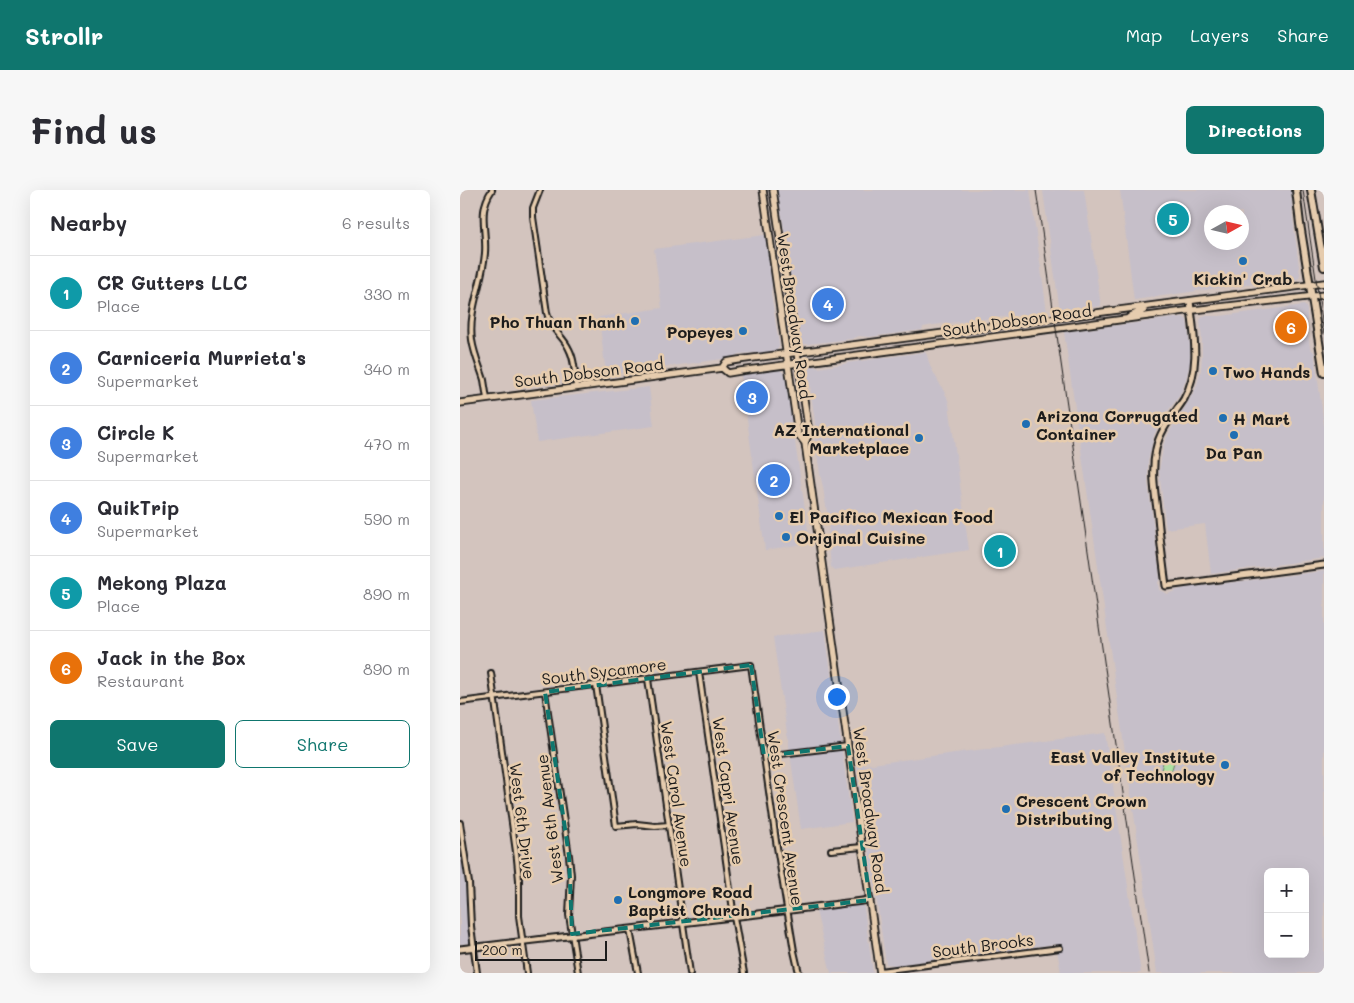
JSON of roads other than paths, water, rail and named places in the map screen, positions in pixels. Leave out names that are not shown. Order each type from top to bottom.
[{"type":"main road","name":"West Broadway Road","points":[[763,190],[798,434],[805,443],[880,972]]},
{"type":"main road","name":"West Broadway Road","points":[[773,190],[809,433],[805,443]]},
{"type":"main road","points":[[1296,190],[1313,284],[1318,295],[1324,373]]},
{"type":"main road","points":[[1310,190],[1324,267]]},
{"type":"main road","name":"South Dobson Road","points":[[722,368],[726,362],[1324,283]]},
{"type":"main road","name":"South Dobson Road","points":[[460,403],[722,368],[728,373],[1318,295]]},
{"type":"main road","points":[[1126,319],[1132,314],[1141,312],[1144,310],[1144,307]]},
{"type":"street","points":[[487,399],[471,329],[472,314],[484,262],[483,213],[492,190]]},
{"type":"street","points":[[540,190],[533,208],[533,217],[548,321],[572,355],[576,388]]},
{"type":"street","points":[[1190,301],[1196,349],[1190,385],[1183,400],[1164,428],[1159,439],[1153,466],[1154,490],[1166,586],[1324,565]]},
{"type":"street","name":"South Sycamore","points":[[460,702],[752,665]]},
{"type":"street","name":"West Crescent Avenue","points":[[752,665],[787,910],[799,973]]},
{"type":"street","name":"West Capri Avenue","points":[[699,672],[734,917],[744,973]]},
{"type":"street","name":"West 6th Drive","points":[[491,673],[517,859],[519,916],[527,973]]},
{"type":"street","name":"West Carol Avenue","points":[[648,679],[690,973]]},
{"type":"street","points":[[596,686],[616,826],[637,824],[668,825]]},
{"type":"street","name":"West 6th Avenue","points":[[546,692],[569,856],[571,875],[570,915],[578,973]]},
{"type":"street","points":[[764,756],[848,746]]},
{"type":"street","points":[[460,823],[469,883],[473,947],[477,973]]},
{"type":"street","points":[[831,850],[862,847]]},
{"type":"street","points":[[460,948],[572,934],[630,930],[870,900]]},
{"type":"street","points":[[630,930],[638,973]]},
{"type":"street","name":"South Brooks","points":[[880,972],[1060,948]]},
{"type":"tram line","points":[[1303,190],[1324,334]]},
{"type":"railway","points":[[1036,190],[1149,973]]},
{"type":"place","name":"Mekong Plaza","points":[[1173,219]]},
{"type":"place","name":"Kickin' Crab","points":[[1243,261]]},
{"type":"place","name":"QuikTrip","points":[[828,304]]},
{"type":"place","name":"Pho Thuan Thanh","points":[[635,321]]},
{"type":"place","name":"Jack in the Box","points":[[1291,327]]},
{"type":"place","name":"Popeyes","points":[[743,331]]},
{"type":"place","name":"Two Hands","points":[[1213,371]]},
{"type":"place","name":"Circle K","points":[[752,397]]},
{"type":"place","name":"H Mart","points":[[1223,418]]},
{"type":"place","name":"Arizona Corrugated Container","points":[[1026,424]]},
{"type":"place","name":"Da Pan","points":[[1234,435]]},
{"type":"place","name":"AZ International Marketplace","points":[[919,438]]},
{"type":"place","name":"Carniceria Murrieta's","points":[[774,480]]},
{"type":"place","name":"El Pacifico Mexican Food","points":[[779,516]]},
{"type":"place","name":"Original Cuisine","points":[[786,537]]},
{"type":"place","name":"CR Gutters LLC","points":[[1000,551]]},
{"type":"place","name":"East Valley Institute of Technology","points":[[1225,765]]},
{"type":"place","name":"Crescent Crown Distributing","points":[[1006,809]]},
{"type":"place","name":"Longmore Road Baptist Church","points":[[618,900]]}]
